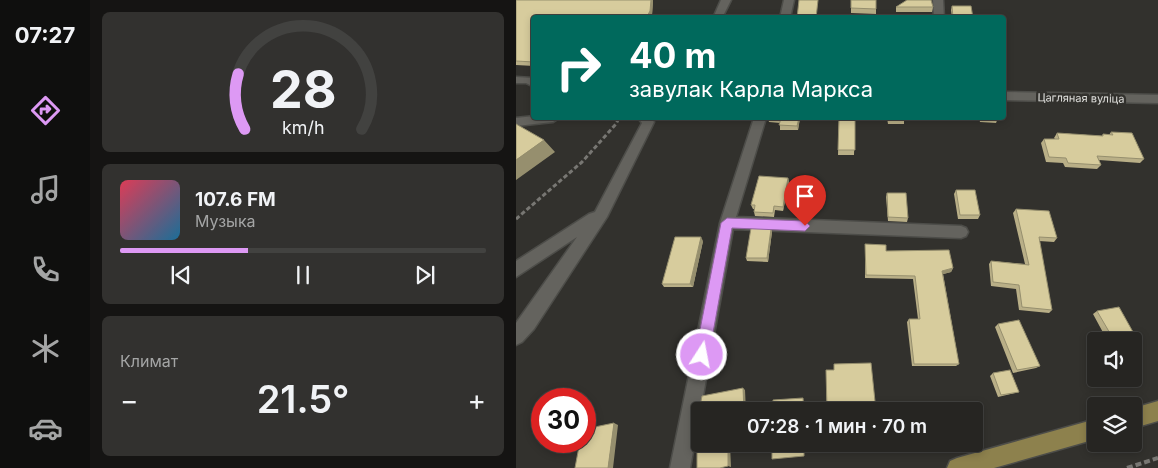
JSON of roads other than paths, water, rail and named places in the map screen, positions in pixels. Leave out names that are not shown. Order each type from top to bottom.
[{"type":"main road","points":[[1142,416],[1158,411]]},
{"type":"main road","points":[[957,468],[1087,432]]},
{"type":"street","points":[[718,15],[726,0]]},
{"type":"street","points":[[786,15],[789,0]]},
{"type":"street","points":[[938,0],[939,15]]},
{"type":"street","points":[[516,80],[531,82]]},
{"type":"street","name":"Цагляная вуліца","points":[[1006,96],[1158,99]]},
{"type":"street","points":[[516,122],[534,120]]},
{"type":"street","points":[[516,336],[528,323],[602,212],[648,120]]},
{"type":"street","points":[[680,468],[727,223],[759,120]]},
{"type":"street","points":[[516,270],[602,212]]},
{"type":"street","points":[[727,223],[961,232]]}]
